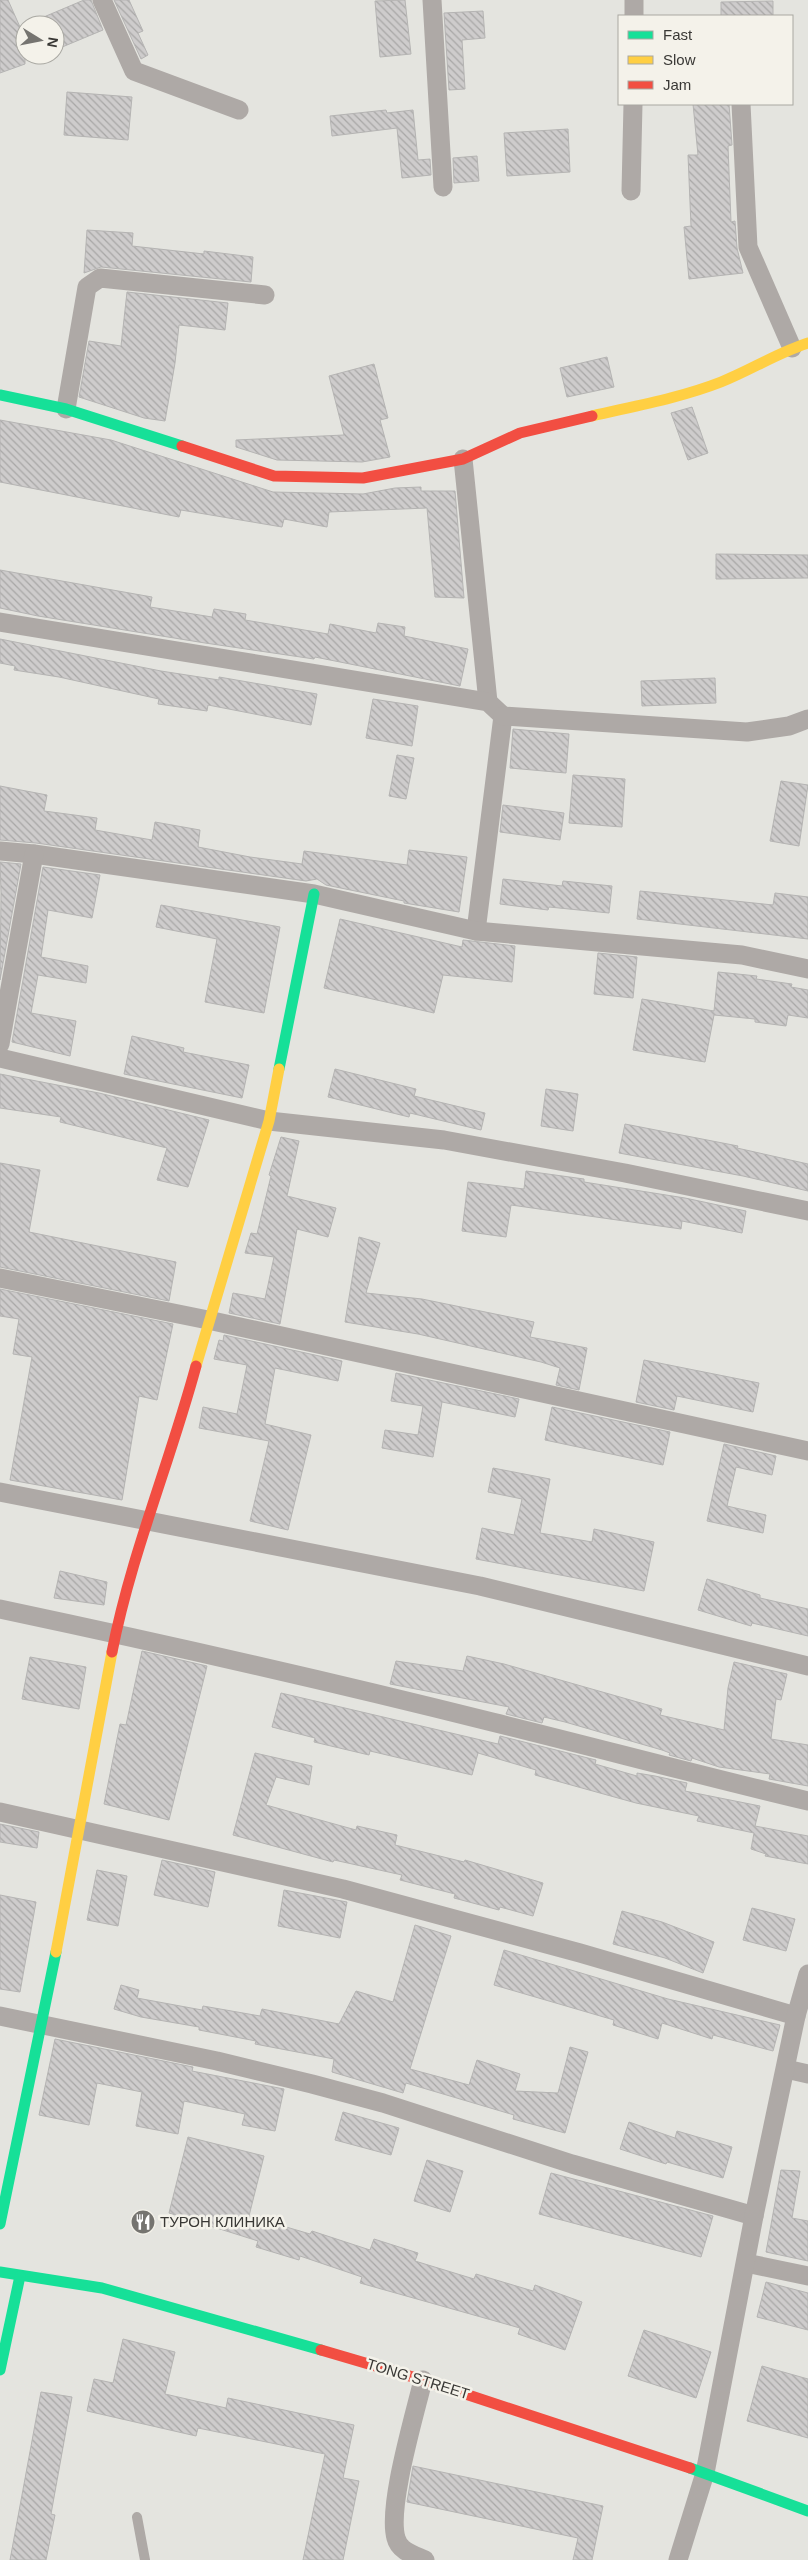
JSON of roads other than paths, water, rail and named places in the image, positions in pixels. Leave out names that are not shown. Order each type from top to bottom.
[{"type":"street","points":[[102,0],[134,71],[239,110]]},
{"type":"street","points":[[432,0],[443,186]]},
{"type":"street","points":[[634,0],[634,15]]},
{"type":"street","points":[[631,191],[632,105]]},
{"type":"street","points":[[0,395],[66,409],[274,476],[363,478],[464,459],[520,433],[658,402],[721,382],[800,345],[748,247],[741,105]]},
{"type":"street","points":[[66,409],[87,287],[100,278],[265,295]]},
{"type":"street","points":[[464,459],[488,702]]},
{"type":"street","points":[[0,622],[488,702],[502,716],[747,732],[789,726],[808,719]]},
{"type":"street","points":[[476,931],[502,716]]},
{"type":"street","points":[[0,852],[34,854],[314,894],[476,931],[742,955],[808,969]]},
{"type":"street","points":[[0,1044],[34,854]]},
{"type":"street","points":[[0,2224],[42,2024],[116,1633],[148,1520],[180,1425],[208,1320],[269,1121],[314,894]]},
{"type":"street","points":[[0,1058],[269,1121],[444,1140],[625,1173],[808,1211]]},
{"type":"street","points":[[0,1278],[208,1320],[808,1451]]},
{"type":"street","points":[[0,1492],[490,1588],[808,1666]]},
{"type":"street","points":[[0,1608],[116,1633],[492,1722],[680,1771],[808,1801]]},
{"type":"street","points":[[0,1812],[79,1828],[343,1889],[580,1953],[796,2016]]},
{"type":"street","points":[[678,2560],[705,2473],[754,2216],[796,2016],[808,1974]]},
{"type":"street","points":[[0,2016],[312,2084],[383,2103],[572,2164],[754,2216]]},
{"type":"street","points":[[786,2069],[808,2074]]},
{"type":"street","points":[[746,2263],[808,2276]]},
{"type":"street","name":"TONG STREET","points":[[0,2272],[102,2288],[153,2301],[423,2380],[705,2473],[808,2510]]},
{"type":"street","points":[[0,2370],[20,2276]]},
{"type":"street","points":[[423,2380],[401,2472],[395,2513],[396,2539],[405,2552],[425,2560]]},
{"type":"lane","points":[[137,2518],[145,2560]]},
{"type":"place","name":"ТУРОН КЛИНИКА","points":[[143,2222]]}]
